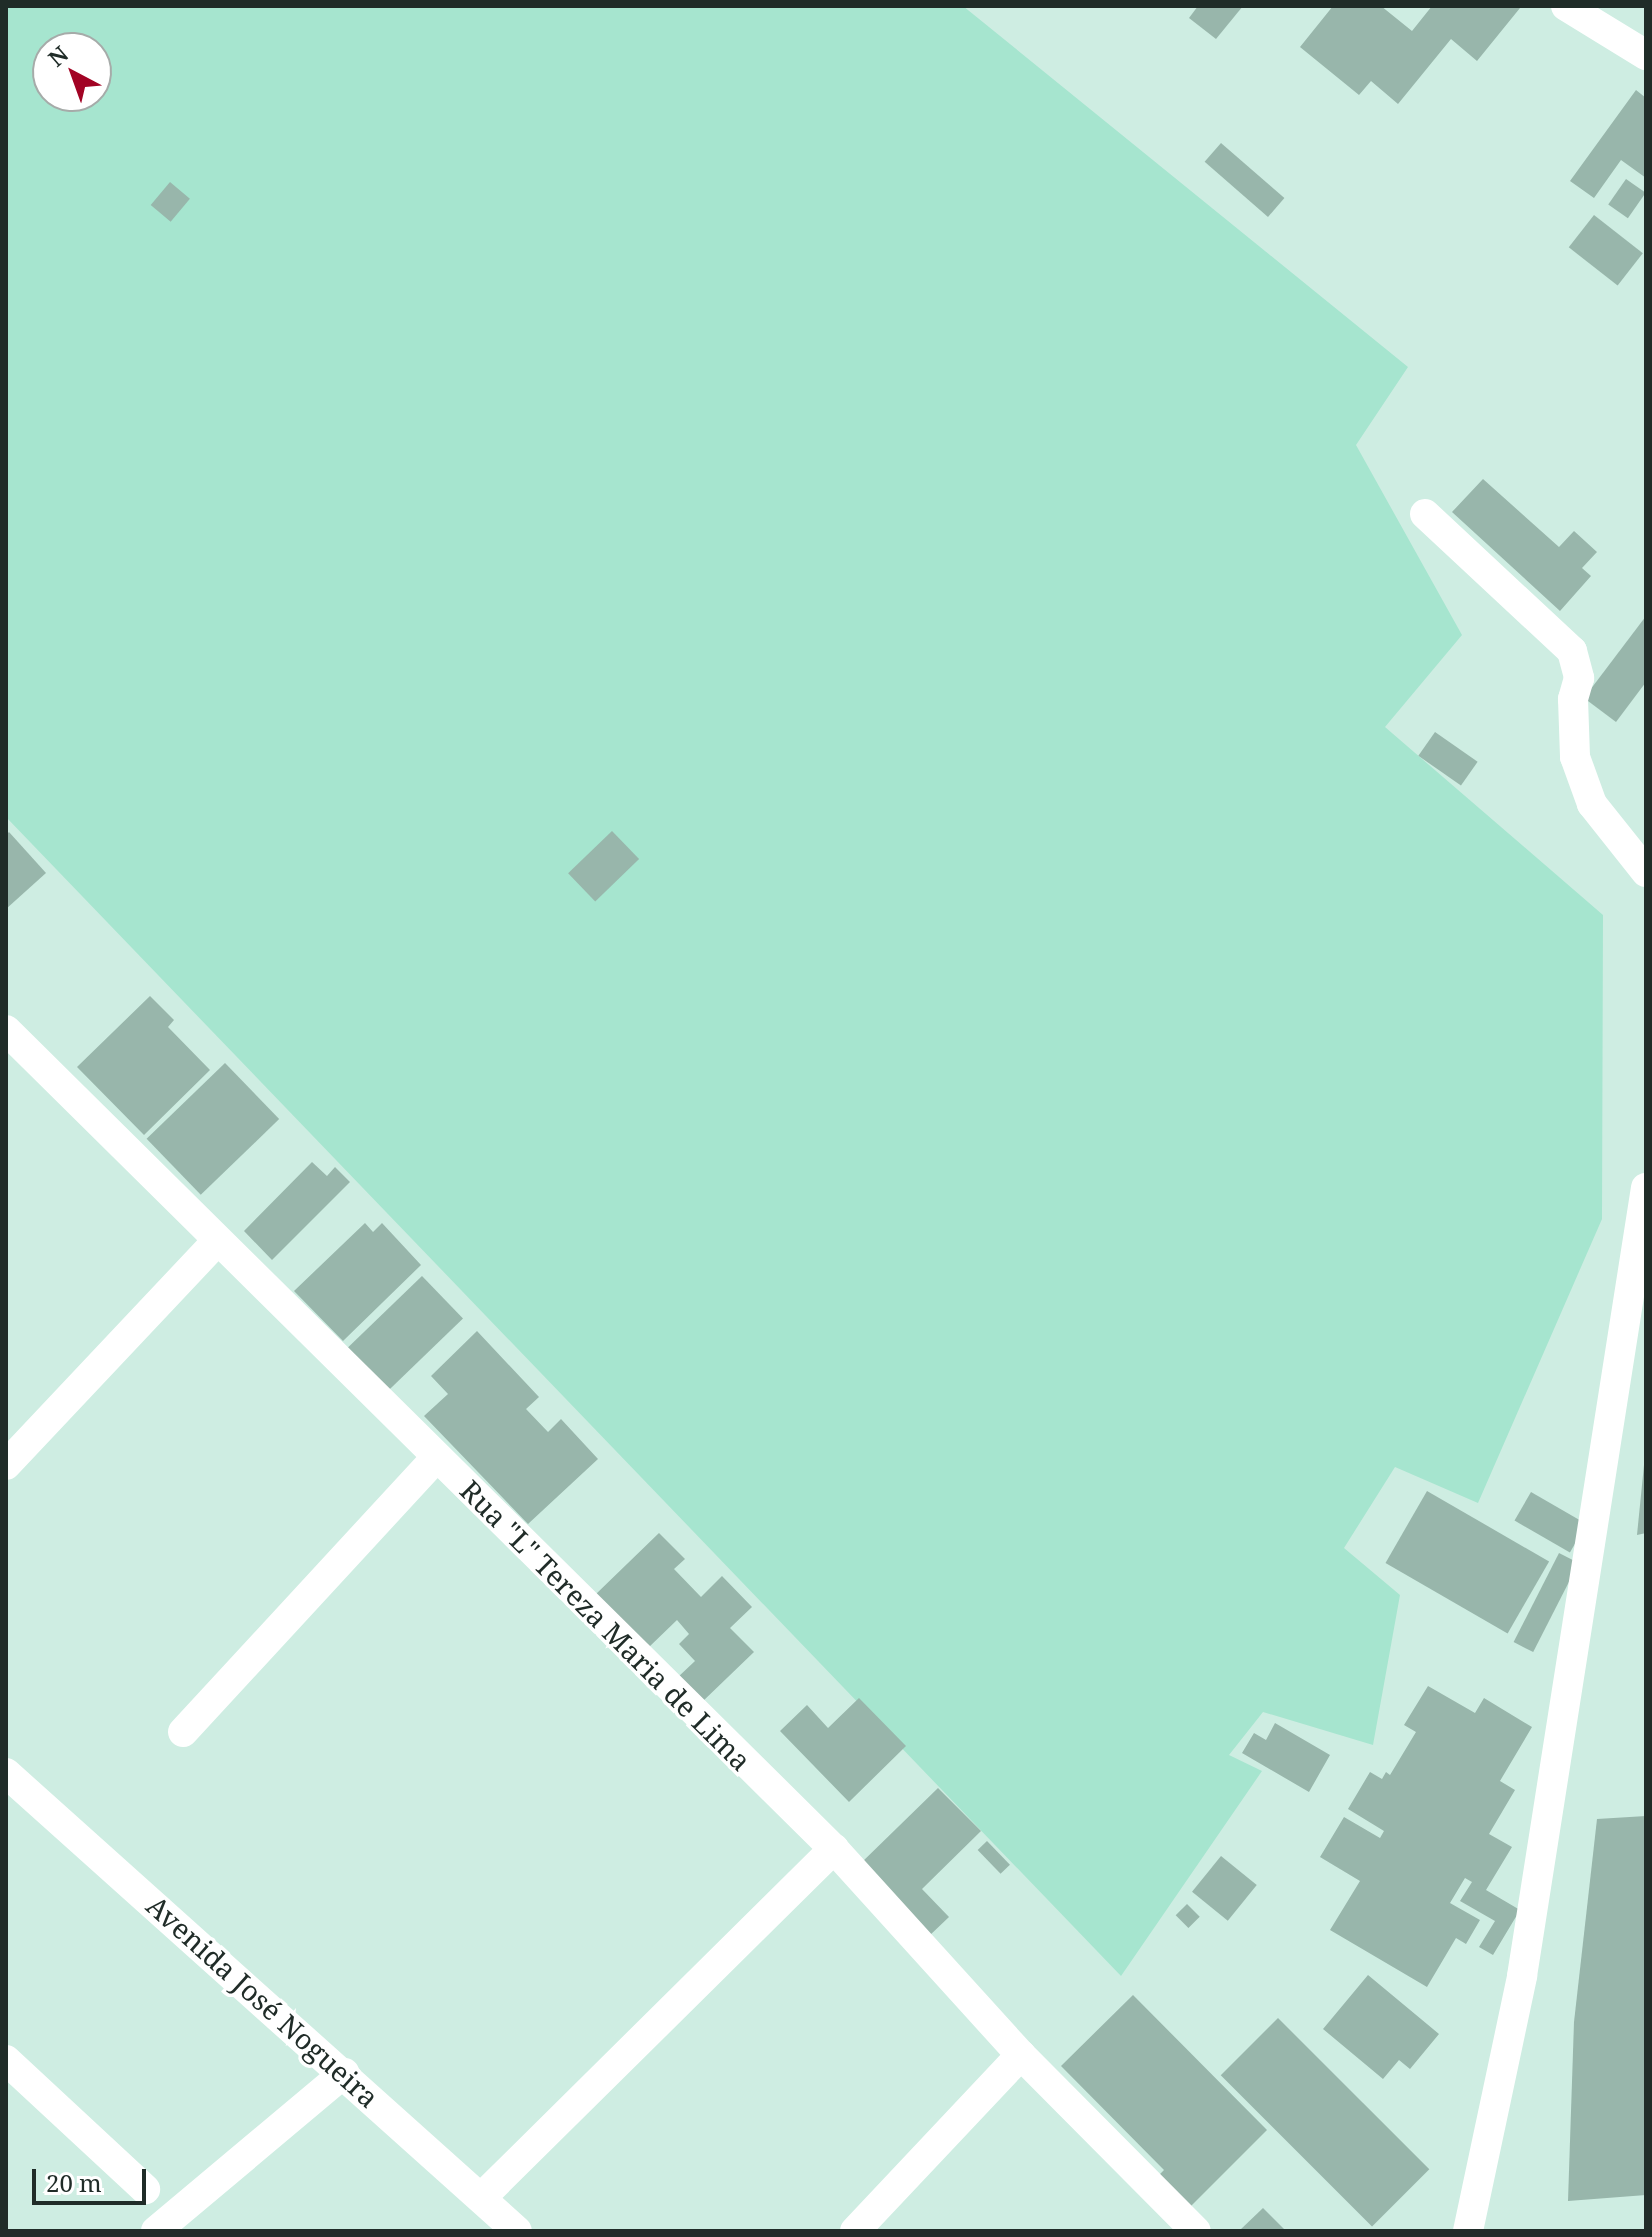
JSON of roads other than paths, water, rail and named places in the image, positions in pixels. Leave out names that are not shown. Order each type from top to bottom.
[{"type":"street","points":[[1566,6],[1646,55]]},
{"type":"street","points":[[1425,514],[1572,651],[1579,678],[1573,699],[1575,757],[1592,804],[1646,872]]},
{"type":"street","name":"Rua \"L\" Tereza Maria de Lima","points":[[6,1030],[216,1242],[834,1849],[1021,2055],[1196,2231]]},
{"type":"street","points":[[1468,2231],[1522,1976],[1646,1188]]},
{"type":"street","points":[[6,1465],[216,1242]]},
{"type":"street","points":[[183,1732],[436,1458]]},
{"type":"street","name":"Avenida José Nogueira","points":[[6,1773],[483,2196],[517,2231]]},
{"type":"street","points":[[483,2196],[834,1849]]},
{"type":"street","points":[[855,2231],[1021,2055]]},
{"type":"street","points":[[6,2060],[145,2189]]},
{"type":"street","points":[[156,2231],[344,2073]]}]
